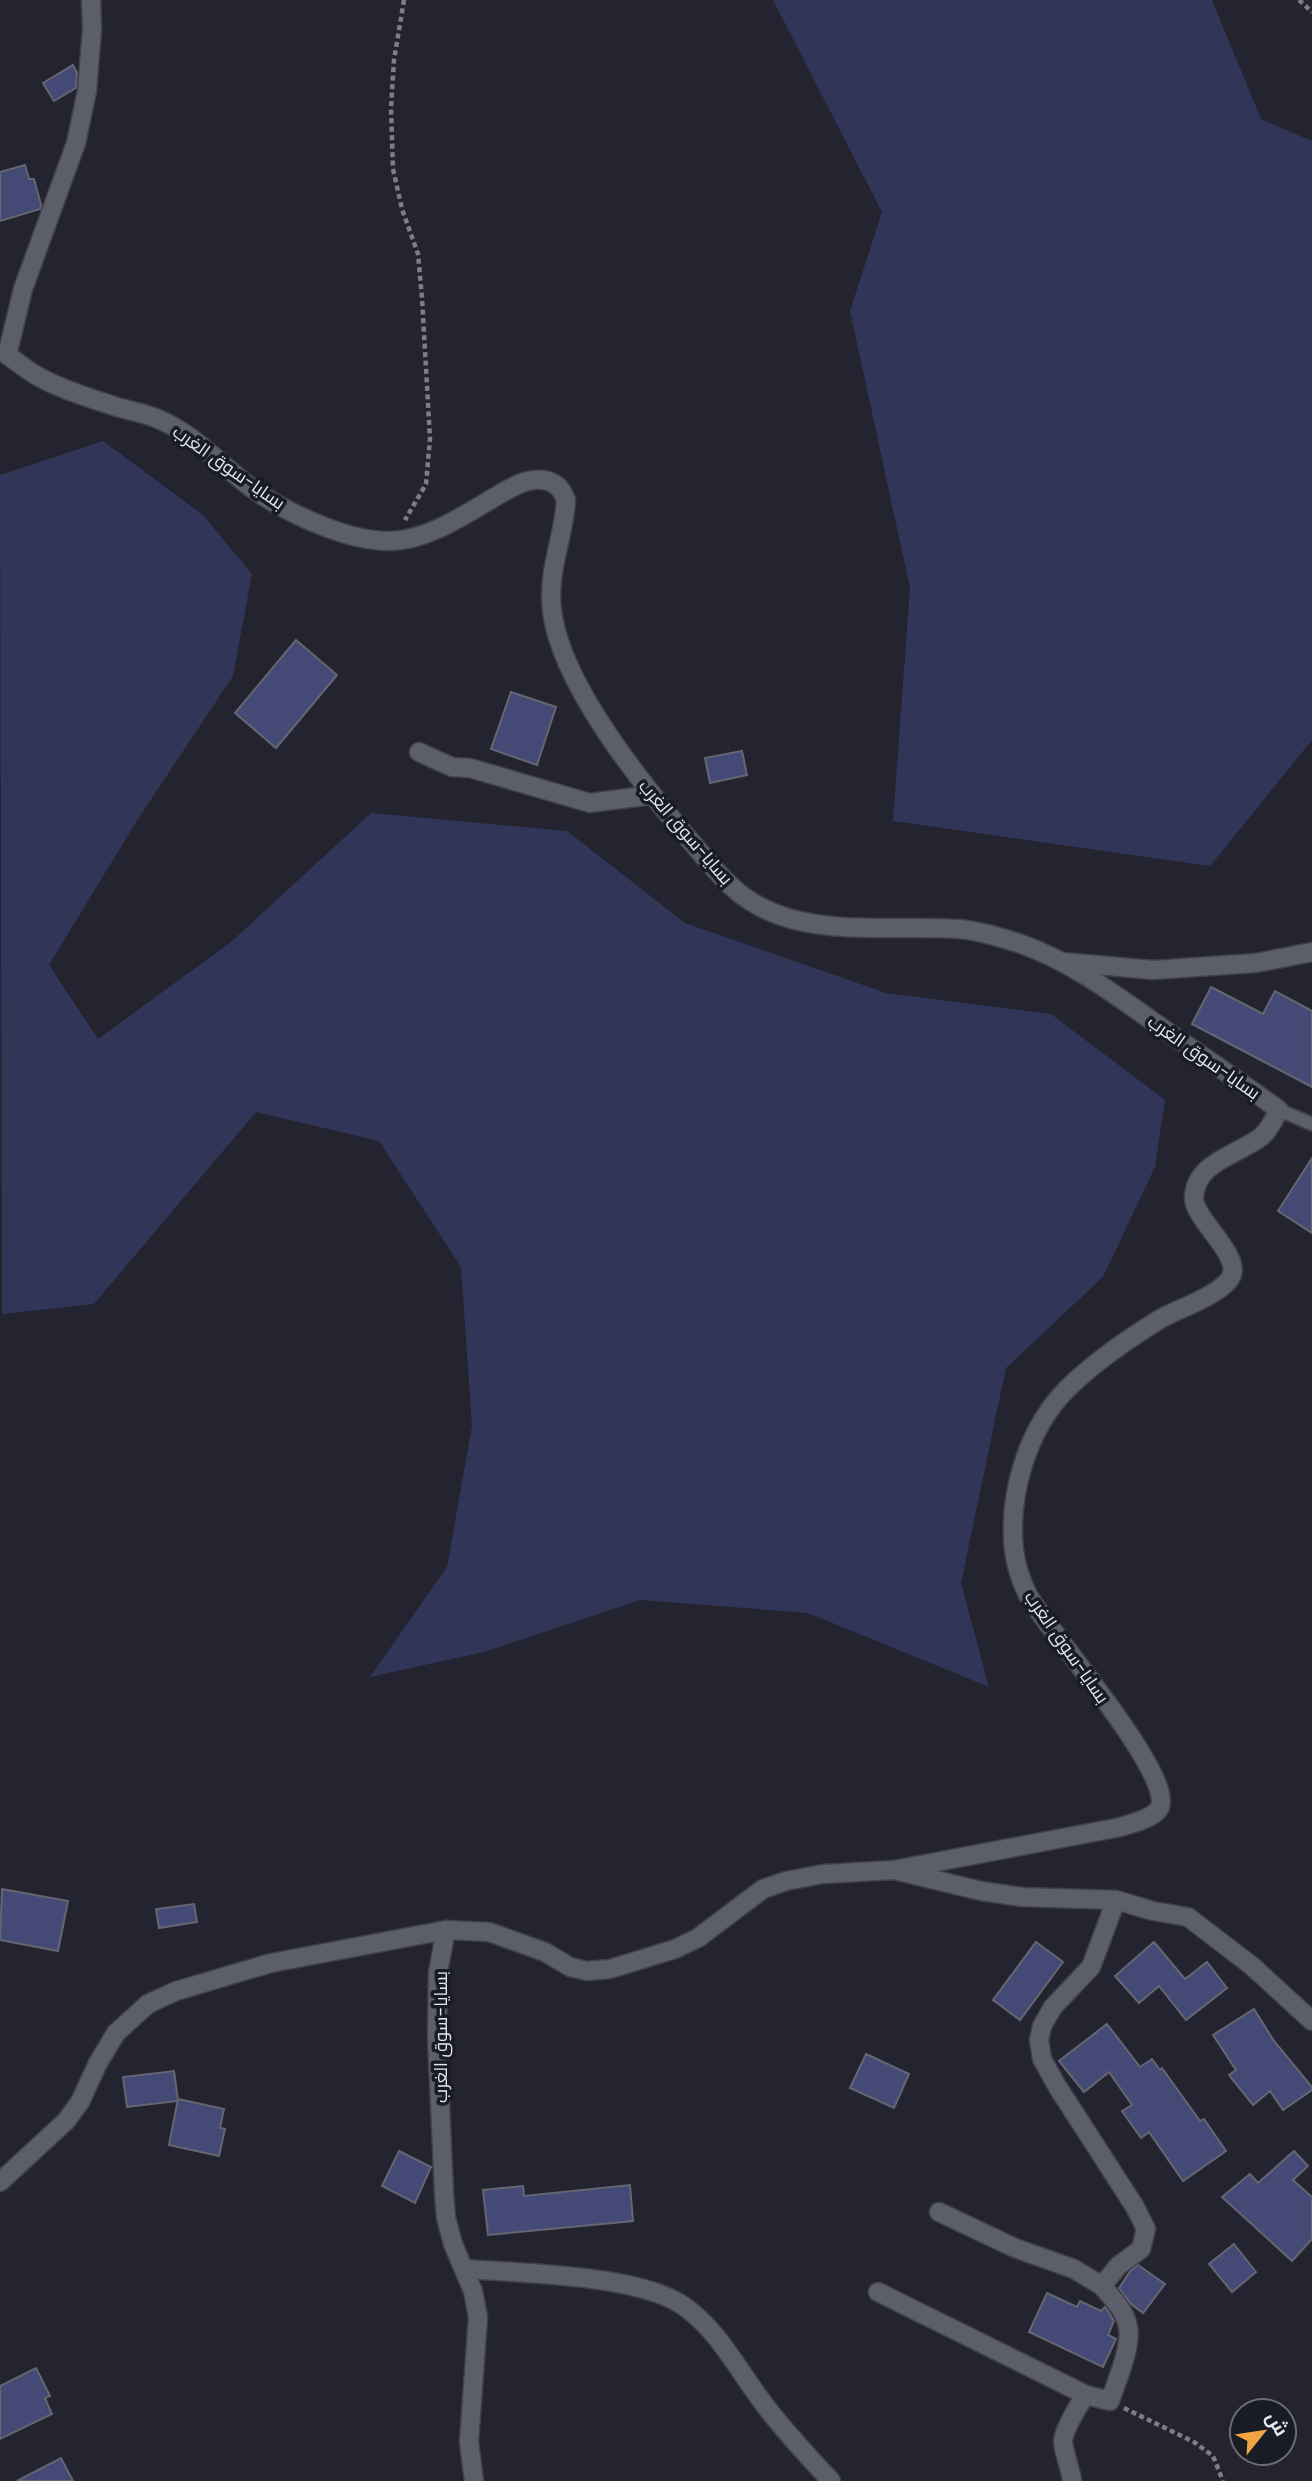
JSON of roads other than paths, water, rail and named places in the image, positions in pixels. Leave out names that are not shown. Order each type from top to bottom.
[{"type":"street","name":"بسايا-سوق الغرب","points":[[91,0],[92,29],[87,92],[76,143],[23,289],[4,358],[43,380],[117,407],[157,418],[185,433],[240,480],[276,503],[346,533],[371,540],[409,539],[521,482],[547,480],[556,484],[563,491],[566,500],[551,592],[552,611],[565,659],[630,766],[714,869],[732,886],[752,902],[792,919],[873,930],[963,929],[1020,944],[1063,962],[1121,999],[1279,1110],[1264,1134],[1206,1170],[1194,1192],[1194,1203],[1232,1265],[1233,1274],[1230,1280],[1208,1295],[1162,1318],[1119,1347],[1065,1390],[1032,1442],[1014,1501],[1014,1551],[1018,1574],[1043,1618],[1138,1746],[1159,1789],[1159,1808],[1154,1814],[1121,1827],[894,1870],[823,1874],[786,1881],[763,1889],[698,1938],[675,1949],[610,1969],[587,1971],[570,1966],[545,1952],[489,1932],[446,1930],[438,1972],[437,2037],[444,2193],[446,2218],[453,2244],[473,2291],[478,2316],[469,2442],[474,2481]]},
{"type":"street","points":[[419,752],[452,767],[470,768],[590,803],[652,795]]},
{"type":"street","points":[[1063,962],[1153,970],[1256,962],[1312,952]]},
{"type":"street","points":[[894,1870],[981,1891],[1023,1897],[1116,1900],[1153,1911],[1188,1917],[1252,1966],[1312,2021]]},
{"type":"street","points":[[1102,2286],[1118,2266],[1140,2249],[1146,2229],[1057,2086],[1042,2059],[1039,2040],[1042,2026],[1053,2007],[1091,1967],[1116,1900]]},
{"type":"street","points":[[0,2182],[66,2120],[80,2102],[97,2063],[116,2033],[148,2004],[176,1991],[271,1963],[446,1930]]},
{"type":"street","points":[[878,2292],[1086,2395],[1110,2402],[1125,2353],[1129,2328],[1121,2309],[1102,2286],[1074,2269],[1015,2248],[939,2212]]},
{"type":"street","points":[[465,2269],[612,2283],[648,2289],[680,2303],[711,2331],[762,2401],[831,2481]]},
{"type":"street","points":[[1072,2481],[1063,2441],[1076,2407],[1086,2395]]},
{"type":"lane","points":[[1279,1110],[1312,1124]]}]
